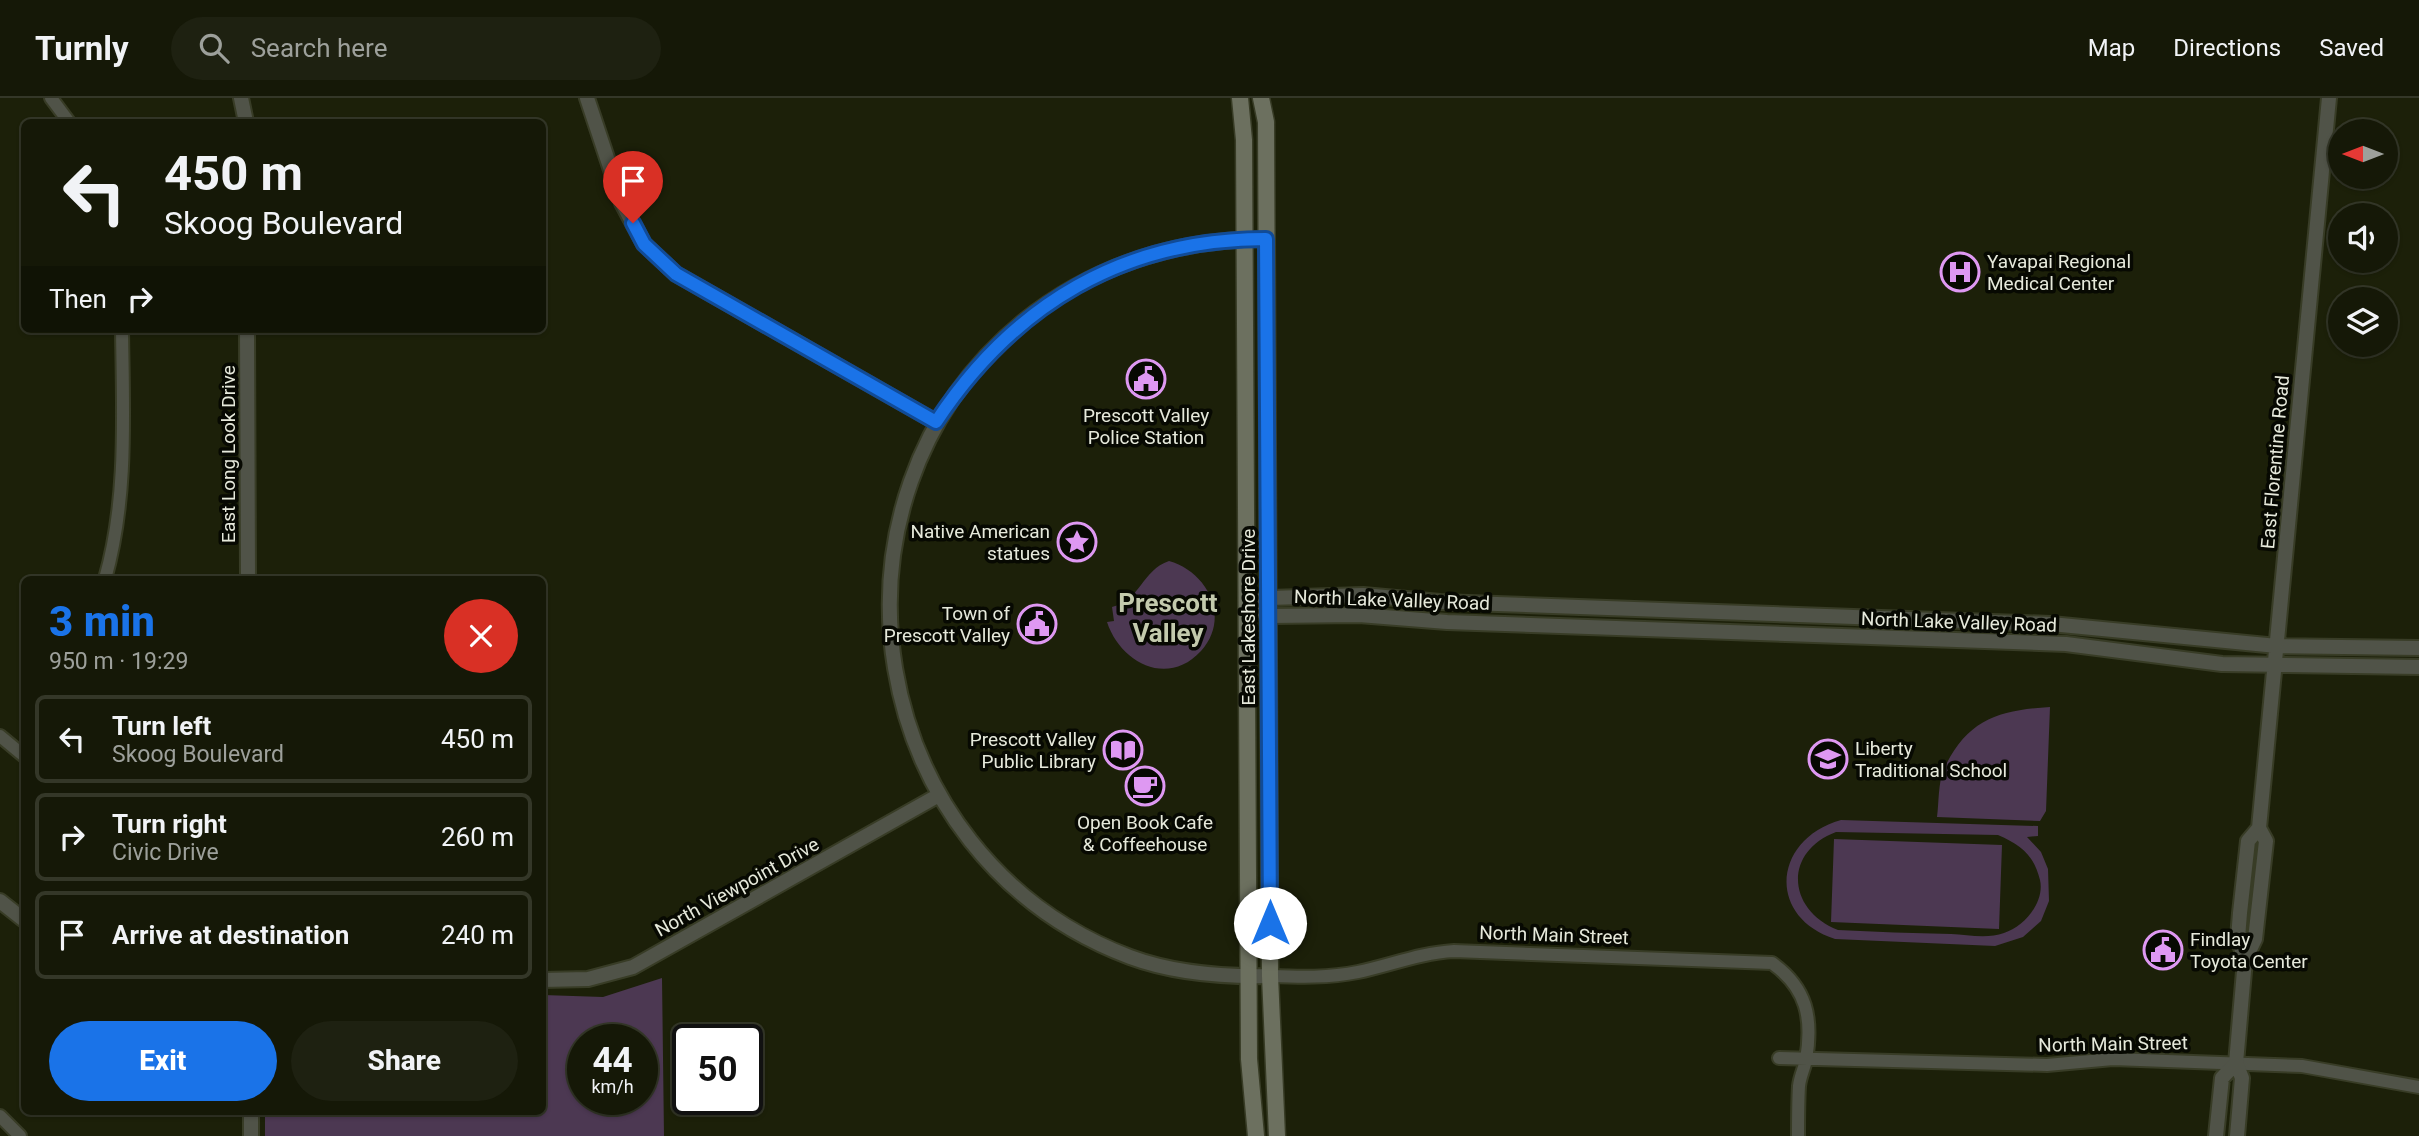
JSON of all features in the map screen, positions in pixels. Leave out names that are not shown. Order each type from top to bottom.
[{"type":"main road","name":"East Lakeshore Drive","points":[[1240,98],[1244,140],[1249,1059],[1256,1136]]},
{"type":"main road","name":"East Lakeshore Drive","points":[[1261,98],[1266,122],[1270,976],[1277,1136]]},
{"type":"street","points":[[51,98],[67,119]]},
{"type":"street","points":[[244,98],[246,119]]},
{"type":"street","points":[[587,98],[622,203],[644,244],[676,274],[936,422]]},
{"type":"street","name":"East Florentine Road","points":[[2237,1136],[2242,1078],[2236,1063],[2245,960],[2238,938],[2240,913],[2248,841],[2259,828],[2329,98]]},
{"type":"street","points":[[1266,239],[1219,240],[1170,249],[1126,262],[1079,285],[1037,311],[992,350],[936,422],[900,514],[893,550],[888,609],[891,652],[901,704],[916,747],[939,795],[966,835],[1003,876],[1061,922],[1102,944],[1147,962],[1250,977],[1270,976]]},
{"type":"street","points":[[105,576],[114,546],[122,481],[122,333]]},
{"type":"street","name":"East Long Look Drive","points":[[247,333],[248,576]]},
{"type":"street","name":"North Lake Valley Road","points":[[1247,604],[1268,598],[1363,595],[1440,602],[2092,626],[2277,646],[2419,648]]},
{"type":"street","name":"North Lake Valley Road","points":[[1247,604],[1269,616],[1359,614],[1447,622],[2066,644],[2176,661],[2276,667],[2419,667]]},
{"type":"street","points":[[0,736],[21,749]]},
{"type":"street","name":"North Viewpoint Drive","points":[[546,980],[588,979],[633,967],[939,795]]},
{"type":"street","points":[[0,901],[21,918]]},
{"type":"street","name":"North Main Street","points":[[1270,976],[1326,977],[1357,972],[1429,953],[1454,951],[1772,963],[1793,977],[1804,996],[1808,1020],[1806,1058]]},
{"type":"street","name":"North Main Street","points":[[1779,1058],[2047,1065],[2113,1059],[2236,1063],[2302,1066],[2419,1087]]},
{"type":"street","points":[[1798,1136],[1799,1084],[1806,1058]]},
{"type":"street","name":"East Florentine Road","points":[[2216,1136],[2222,1078],[2236,1063]]},
{"type":"street","points":[[251,1115],[251,1136]]},
{"type":"street","points":[[0,1116],[20,1136]]},
{"type":"shaded area","points":[[1169,561],[1195,575],[1204,586],[1211,598],[1214,625],[1210,638],[1201,651],[1188,662],[1174,668],[1160,669],[1133,659],[1122,649],[1107,622],[1114,621],[1112,607],[1129,599],[1153,571]]},
{"type":"shaded area","points":[[2050,707],[2046,811],[2040,821],[1937,817],[1944,769],[1953,752],[1974,728],[2001,715]]},
{"type":"shaded area","points":[[1841,820],[2038,826],[2038,836],[2027,837],[2041,852],[2048,869],[2049,901],[2041,921],[2023,937],[1995,946],[1835,939],[1813,928],[1797,914],[1789,897],[1787,878],[1791,860],[1802,844],[1818,830]],"holes":[[[1836,832],[1998,835],[2020,847],[2030,857],[2041,888],[2031,912],[2019,925],[2004,933],[1978,936],[1838,930],[1821,921],[1809,909],[1801,895],[1798,881],[1800,867],[1807,853],[1819,841]]]},
{"type":"shaded area","points":[[1834,839],[2002,845],[1999,929],[1831,922]]},
{"type":"shaded area","points":[[662,978],[664,1136],[265,1136],[265,1115],[546,1115],[546,995],[603,997]]},
{"type":"place","name":"Yavapai Regional Medical Center","points":[[1960,272]]},
{"type":"place","name":"Prescott Valley Police Station","points":[[1146,379]]},
{"type":"place","name":"Native American statues","points":[[1077,542]]},
{"type":"place","name":"Town of Prescott Valley","points":[[1037,624]]},
{"type":"place","name":"Prescott Valley Public Library","points":[[1123,750]]},
{"type":"place","name":"Liberty Traditional School","points":[[1828,759]]},
{"type":"place","name":"Open Book Cafe & Coffeehouse","points":[[1145,786]]},
{"type":"place","name":"Findlay Toyota Center","points":[[2163,950]]},
{"type":"district","name":"Prescott Valley","points":[[1168,618]]},
{"type":"route","points":[[633,223],[644,244],[676,274],[936,422],[964,382],[992,350],[1037,311],[1079,285],[1126,262],[1185,245],[1235,238],[1266,239],[1270,923]]}]
